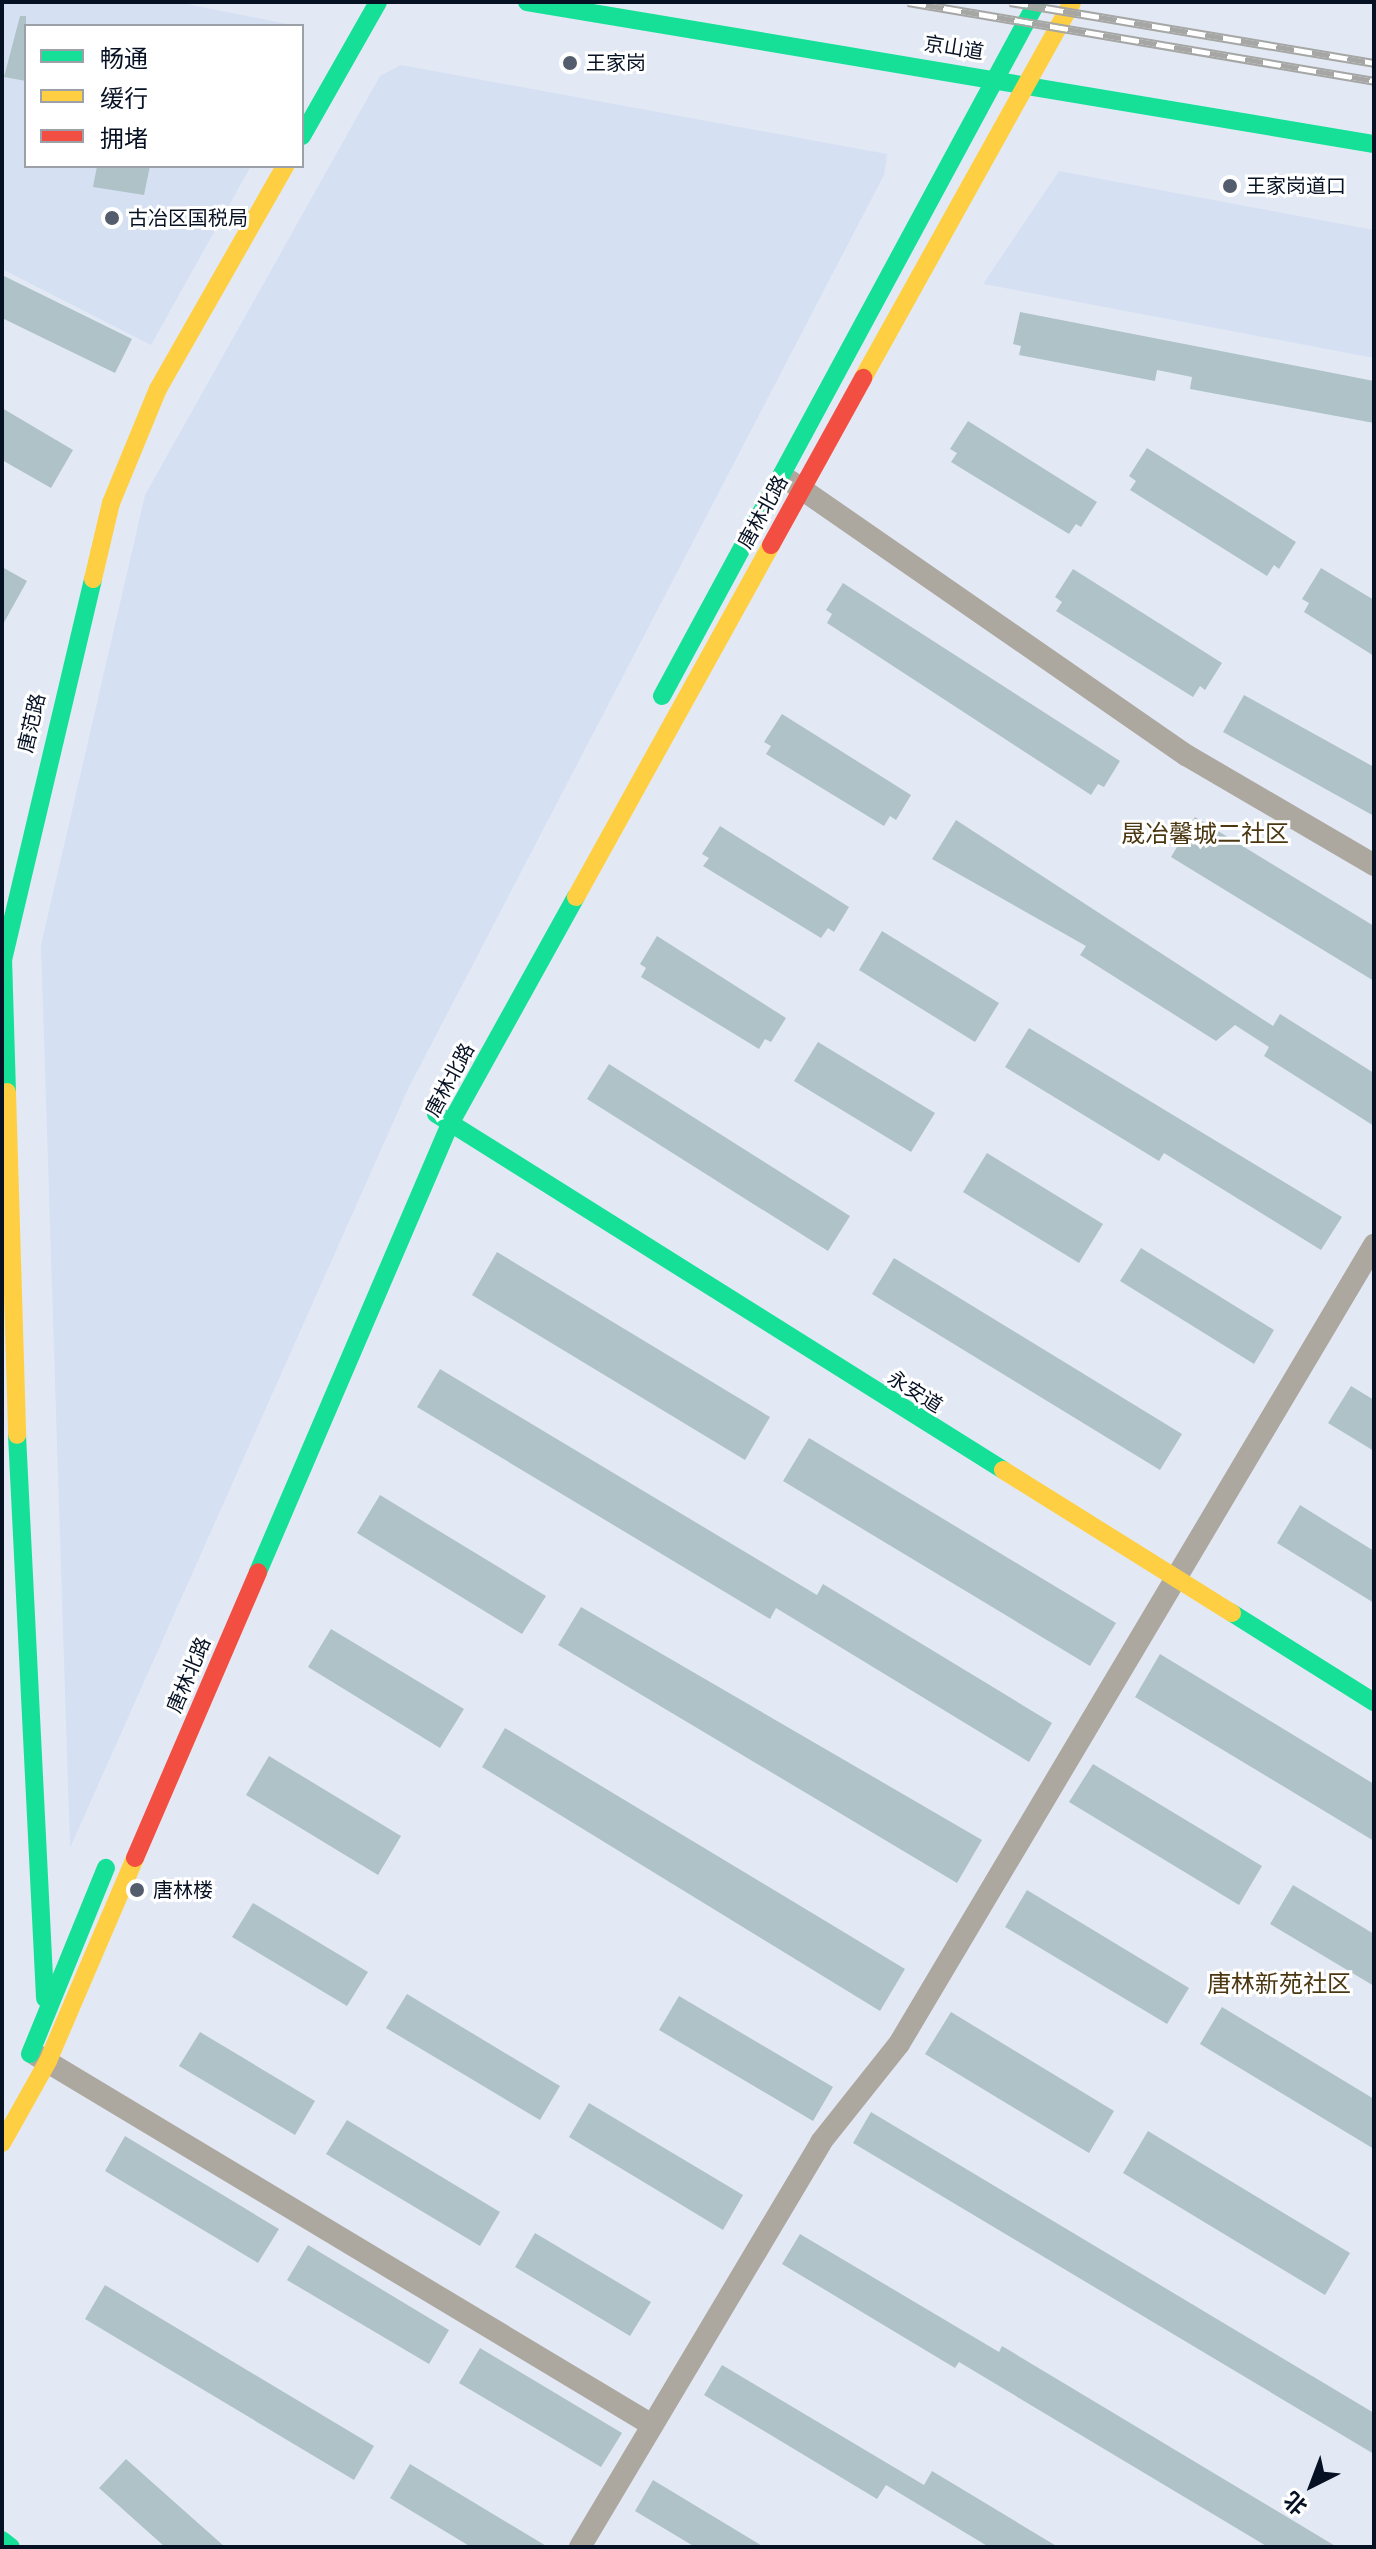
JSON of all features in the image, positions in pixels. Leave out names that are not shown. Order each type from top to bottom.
[{"type":"main road","points":[[304,132],[378,2]]},
{"type":"main road","name":"京山道","points":[[527,2],[993,76],[1374,144]]},
{"type":"main road","name":"唐林北路","points":[[129,1816],[443,1119],[780,475],[993,76],[1037,2]]},
{"type":"main road","name":"唐林北路","points":[[2,2143],[443,1119],[801,489],[1072,2]]},
{"type":"main road","name":"唐范路","points":[[46,2006],[21,1563],[3,960],[6,922],[111,503],[158,389],[284,168]]},
{"type":"main road","points":[[2,860],[20,873]]},
{"type":"main road","name":"永安道","points":[[443,1119],[1174,1581],[1374,1702]]},
{"type":"main road","name":"唐林北路","points":[[2,2102],[39,2057],[46,2006],[116,1845]]},
{"type":"main road","points":[[2,2540],[11,2547]]},
{"type":"street","points":[[780,475],[1186,755],[1374,865]]},
{"type":"street","points":[[580,2547],[821,2142],[899,2044],[1374,1245]]},
{"type":"street","points":[[39,2057],[652,2425]]},
{"type":"shaded area","name":"古冶区国税局","points":[[2,2],[177,2],[288,24],[24,24],[24,168],[250,168],[151,345],[2,269]]},
{"type":"shaded area","points":[[401,65],[887,154],[884,175],[408,1089],[70,1848],[41,945],[145,495],[380,76]]},
{"type":"shaded area","points":[[1059,171],[1374,230],[1374,358],[983,284]]},
{"type":"building","points":[[20,16],[26,16],[24,81],[4,77]]},
{"type":"building","name":"古冶区国税局","points":[[97,168],[150,168],[144,195],[93,187]]},
{"type":"building","points":[[2,275],[132,339],[115,373],[2,318]]},
{"type":"building","points":[[1020,312],[1374,381],[1374,423],[1190,389],[1192,377],[1157,370],[1155,381],[1019,355],[1021,346],[1013,344]]},
{"type":"building","points":[[2,408],[73,450],[51,488],[2,460]]},
{"type":"building","points":[[968,421],[1097,502],[1081,527],[1076,524],[1069,534],[951,462],[957,453],[950,449]]},
{"type":"building","points":[[1147,448],[1296,542],[1279,569],[1274,565],[1267,576],[1130,490],[1136,481],[1129,476]]},
{"type":"building","points":[[2,567],[27,581],[2,626]]},
{"type":"building","points":[[1321,568],[1374,600],[1374,656],[1304,612],[1309,603],[1302,599]]},
{"type":"building","points":[[1073,569],[1222,663],[1205,690],[1200,686],[1193,697],[1056,611],[1062,602],[1055,597]]},
{"type":"building","points":[[843,583],[1120,761],[1104,787],[1098,784],[1091,795],[827,623],[832,614],[826,610]]},
{"type":"building","points":[[1244,695],[1374,767],[1374,816],[1223,732]]},
{"type":"building","points":[[782,714],[911,795],[896,820],[890,816],[884,826],[766,754],[771,746],[764,742]]},
{"type":"building","points":[[1195,817],[1374,926],[1374,981],[1171,857]]},
{"type":"building","points":[[956,820],[1273,1026],[1280,1014],[1374,1073],[1374,1126],[1264,1056],[1269,1047],[1235,1025],[1216,1041],[1080,955],[1086,946],[932,859]]},
{"type":"building","points":[[720,826],[849,907],[834,932],[828,928],[821,938],[703,866],[709,858],[702,854]]},
{"type":"building","points":[[882,931],[999,1003],[975,1042],[859,970]]},
{"type":"building","points":[[657,936],[786,1018],[771,1042],[765,1039],[759,1049],[641,977],[646,968],[640,964]]},
{"type":"building","points":[[1029,1028],[1342,1217],[1321,1250],[1164,1153],[1159,1161],[1005,1067]]},
{"type":"building","points":[[818,1042],[935,1113],[911,1152],[794,1081]]},
{"type":"building","points":[[609,1064],[850,1216],[828,1251],[587,1099]]},
{"type":"building","points":[[987,1153],[1103,1224],[1079,1263],[963,1192]]},
{"type":"building","points":[[1141,1248],[1274,1330],[1254,1364],[1120,1281]]},
{"type":"building","points":[[497,1252],[770,1417],[745,1460],[472,1295]]},
{"type":"building","points":[[894,1258],[1182,1434],[1160,1470],[872,1294]]},
{"type":"building","points":[[440,1369],[817,1595],[823,1584],[1052,1723],[1029,1762],[776,1608],[770,1619],[417,1407]]},
{"type":"building","points":[[1351,1386],[1374,1400],[1374,1451],[1328,1423]]},
{"type":"building","points":[[809,1438],[1116,1623],[1090,1666],[783,1481]]},
{"type":"building","points":[[380,1495],[546,1596],[522,1634],[357,1533]]},
{"type":"building","points":[[1300,1505],[1374,1551],[1374,1603],[1277,1543]]},
{"type":"building","points":[[581,1607],[982,1840],[957,1883],[558,1645]]},
{"type":"building","points":[[331,1629],[464,1709],[440,1748],[308,1667]]},
{"type":"building","points":[[1160,1654],[1374,1784],[1374,1841],[1135,1697]]},
{"type":"building","points":[[505,1728],[905,1969],[880,2011],[482,1767]]},
{"type":"building","points":[[269,1756],[401,1836],[378,1875],[246,1795]]},
{"type":"building","points":[[1093,1764],[1262,1866],[1239,1905],[1069,1802]]},
{"type":"building","points":[[1293,1885],[1374,1934],[1374,1986],[1270,1924]]},
{"type":"building","points":[[1027,1890],[1189,1988],[1167,2024],[1005,1927]]},
{"type":"building","points":[[253,1903],[368,1972],[347,2006],[232,1937]]},
{"type":"building","points":[[407,1994],[560,2086],[540,2120],[386,2028]]},
{"type":"building","points":[[679,1996],[833,2087],[813,2121],[659,2030]]},
{"type":"building","points":[[1222,2007],[1374,2099],[1374,2149],[1200,2044]]},
{"type":"building","points":[[951,2012],[1114,2111],[1089,2153],[925,2054]]},
{"type":"building","points":[[200,2032],[315,2101],[295,2135],[179,2066]]},
{"type":"building","points":[[589,2103],[743,2195],[723,2230],[569,2137]]},
{"type":"building","points":[[871,2112],[1374,2413],[1374,2454],[853,2143]]},
{"type":"building","points":[[347,2120],[500,2212],[480,2246],[326,2154]]},
{"type":"building","points":[[1148,2131],[1350,2253],[1325,2295],[1123,2173]]},
{"type":"building","points":[[125,2136],[279,2229],[258,2263],[105,2171]]},
{"type":"building","points":[[535,2233],[651,2302],[630,2336],[515,2267]]},
{"type":"building","points":[[800,2234],[999,2352],[1002,2346],[1337,2547],[1268,2547],[959,2362],[955,2368],[782,2264]]},
{"type":"building","points":[[308,2245],[449,2330],[429,2364],[287,2280]]},
{"type":"building","points":[[105,2285],[374,2446],[354,2480],[85,2319]]},
{"type":"building","points":[[480,2348],[622,2433],[601,2467],[459,2383]]},
{"type":"building","points":[[722,2365],[924,2485],[932,2471],[1058,2547],[989,2547],[886,2485],[877,2499],[704,2395]]},
{"type":"building","points":[[126,2459],[225,2547],[165,2547],[99,2488]]},
{"type":"building","points":[[410,2464],[548,2547],[471,2547],[390,2498]]},
{"type":"building","points":[[653,2480],[764,2547],[695,2547],[635,2511]]},
{"type":"railway","points":[[908,2],[1374,81]]},
{"type":"railway","points":[[1010,2],[1374,63]]},
{"type":"traffic: fast","points":[[304,132],[378,2]]},
{"type":"traffic: fast","points":[[527,2],[1374,144]]},
{"type":"traffic: fast","points":[[662,696],[1037,2]]},
{"type":"traffic: fast","points":[[7,1092],[3,960],[93,579]]},
{"type":"traffic: fast","points":[[258,1572],[450,1124],[576,897]]},
{"type":"traffic: fast","points":[[436,1114],[1003,1470]]},
{"type":"traffic: fast","points":[[17,1435],[45,1998]]},
{"type":"traffic: fast","points":[[1232,1613],[1374,1702]]},
{"type":"traffic: fast","points":[[30,2054],[106,1868]]},
{"type":"traffic: fast","points":[[2,2540],[11,2547]]},
{"type":"traffic: slow","points":[[863,378],[1072,2]]},
{"type":"traffic: slow","points":[[93,579],[111,503],[158,389],[284,168]]},
{"type":"traffic: slow","points":[[576,897],[771,545]]},
{"type":"traffic: slow","points":[[7,1092],[17,1435]]},
{"type":"traffic: slow","points":[[1003,1470],[1232,1613]]},
{"type":"traffic: slow","points":[[2,2143],[48,2061],[135,1858]]},
{"type":"traffic: jam","points":[[771,545],[863,378]]},
{"type":"traffic: jam","points":[[135,1858],[258,1572]]},
{"type":"place","name":"王家岗","points":[[570,63]]},
{"type":"place","name":"王家岗道口","points":[[1230,186]]},
{"type":"place","name":"古冶区国税局","points":[[112,218]]},
{"type":"place","name":"唐林楼","points":[[137,1890]]},
{"type":"district","name":"晟冶馨城二社区","points":[[1205,834]]},
{"type":"district","name":"唐林新苑社区","points":[[1279,1984]]}]
